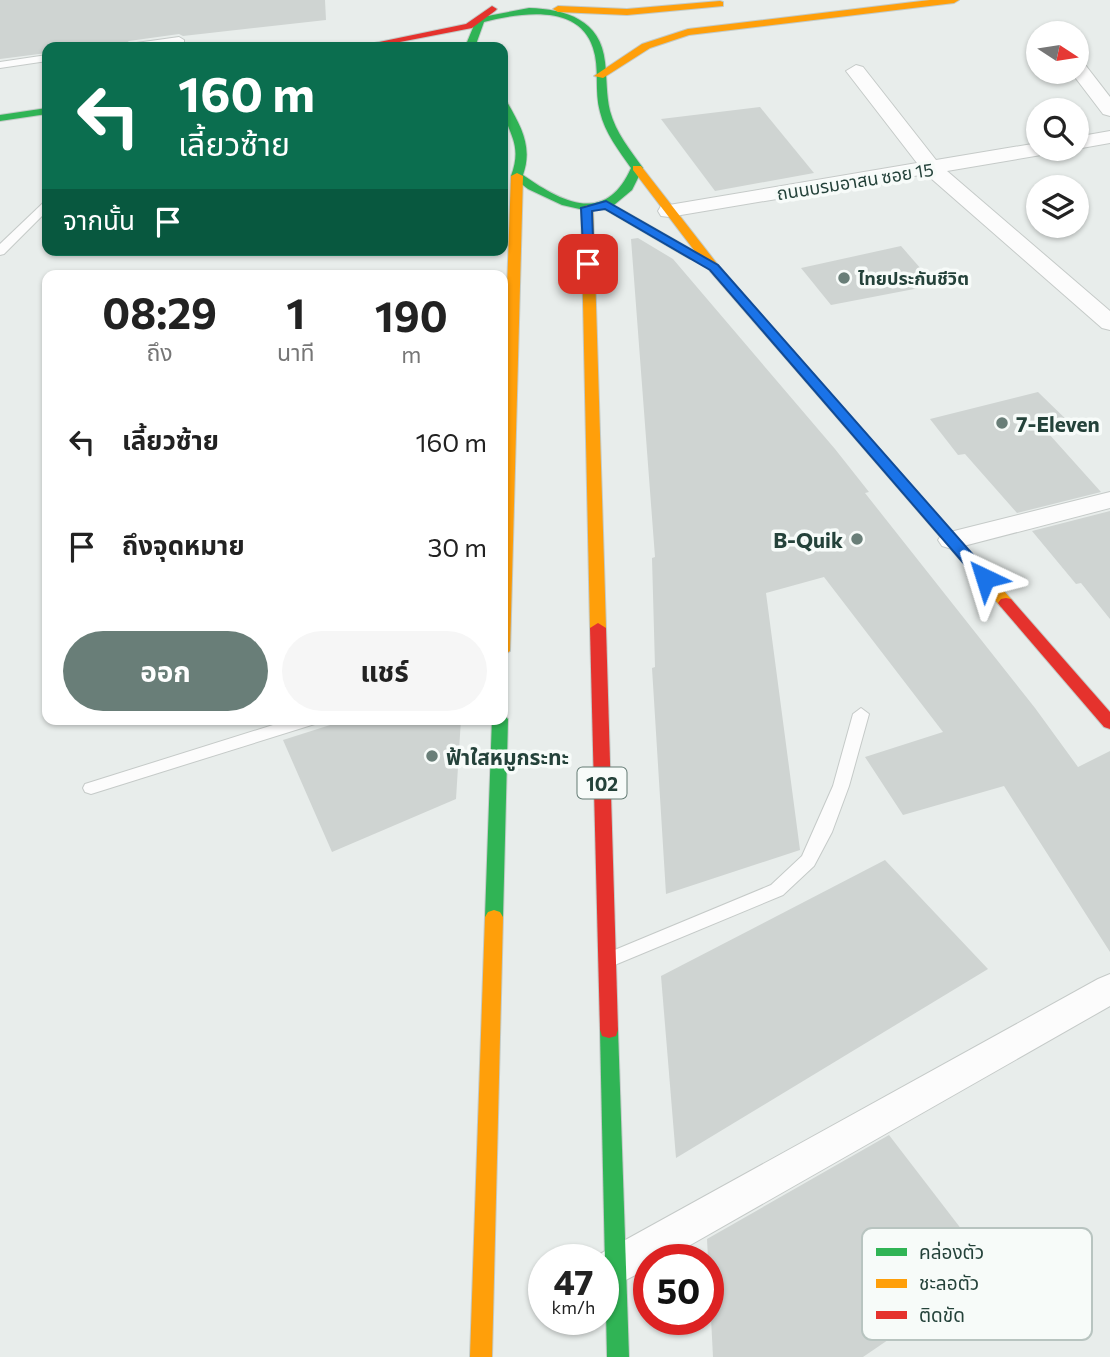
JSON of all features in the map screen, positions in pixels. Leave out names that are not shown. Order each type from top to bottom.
[{"type":"main road","points":[[472,42],[480,20],[492,9],[492,0]]},
{"type":"main road","points":[[599,76],[646,46],[688,32],[954,0]]},
{"type":"main road","points":[[390,42],[444,33],[514,9],[552,5],[627,12],[742,1]]},
{"type":"main road","points":[[552,5],[585,26],[593,35],[598,49],[599,76],[606,117],[624,152],[669,211],[714,268],[1110,723]]},
{"type":"main road","points":[[0,118],[42,112]]},
{"type":"main road","points":[[508,113],[521,136],[524,150],[523,166],[517,176],[508,382]]},
{"type":"main road","points":[[517,176],[541,195],[587,208],[606,205],[632,186],[637,168]]},
{"type":"main road","points":[[606,205],[714,268]]},
{"type":"main road","name":"102","points":[[587,208],[613,1244]]},
{"type":"main road","points":[[477,1354],[500,725]]},
{"type":"main road","name":"102","points":[[617,1335],[618,1357]]},
{"type":"street","points":[[856,71],[932,169],[1110,323]]},
{"type":"street","points":[[1089,83],[1110,110]]},
{"type":"street","points":[[1089,141],[1110,137]]},
{"type":"street","name":"ถนนบรมอาสน ซอย 15","points":[[669,211],[1026,152]]},
{"type":"street","points":[[952,540],[1110,500]]},
{"type":"street","points":[[619,1264],[1110,989]]},
{"type":"lane","points":[[0,65],[42,59]]},
{"type":"lane","points":[[0,251],[42,210]]},
{"type":"lane","points":[[607,961],[777,890],[808,861],[841,786],[861,714]]},
{"type":"lane","points":[[91,788],[293,725]]},
{"type":"building","points":[[0,0],[325,0],[326,20],[183,36],[179,34],[128,42],[42,42],[42,54],[0,59]]},
{"type":"building","points":[[760,107],[814,173],[715,191],[661,119]]},
{"type":"building","points":[[638,238],[673,259],[835,449],[869,492],[865,493],[1035,708],[1078,767],[1110,751],[1110,952],[1004,786],[903,815],[865,757],[943,732],[824,577],[766,593],[800,850],[666,894],[652,668],[655,667],[652,558],[655,557],[631,239]]},
{"type":"building","points":[[901,246],[935,285],[831,305],[801,268]]},
{"type":"building","points":[[1038,392],[1075,428],[1049,434],[1101,492],[1017,513],[965,454],[958,455],[930,419]]},
{"type":"building","points":[[1110,511],[1110,619],[1081,583],[1076,584],[1032,531]]},
{"type":"building","points":[[330,725],[461,725],[456,799],[332,852],[283,740]]},
{"type":"building","points":[[885,860],[988,969],[676,1158],[661,976]]},
{"type":"building","points":[[889,1135],[960,1228],[862,1228],[862,1340],[888,1340],[863,1357],[713,1357],[712,1335],[724,1335],[724,1244],[707,1244],[707,1239]]},
{"type":"traffic: fast","points":[[472,42],[480,20],[495,16],[529,11],[547,12],[579,21],[590,32],[598,47],[602,96],[608,120],[618,142],[637,168],[628,188],[616,200],[601,206],[584,207],[566,203],[532,186],[517,176],[521,166],[522,147],[508,114]]},
{"type":"traffic: fast","points":[[0,118],[42,112]]},
{"type":"traffic: fast","points":[[606,205],[694,256]]},
{"type":"traffic: fast","points":[[494,917],[500,725]]},
{"type":"traffic: fast","points":[[609,1030],[618,1357]]},
{"type":"traffic: slow","points":[[599,76],[646,46],[688,32],[954,0]]},
{"type":"traffic: slow","points":[[558,9],[627,12],[720,4]]},
{"type":"traffic: slow","points":[[637,168],[714,268],[1006,603]]},
{"type":"traffic: slow","points":[[508,461],[517,176]]},
{"type":"traffic: slow","points":[[587,208],[598,628]]},
{"type":"traffic: slow","points":[[481,1357],[494,917]]},
{"type":"traffic: jam","points":[[386,42],[469,26],[492,9]]},
{"type":"traffic: jam","points":[[1006,603],[1110,723]]},
{"type":"traffic: jam","points":[[598,628],[609,1030]]},
{"type":"place","name":"ไทยประกันชีวิต","points":[[844,278]]},
{"type":"place","name":"7-Eleven","points":[[1002,423]]},
{"type":"place","name":"B-Quik","points":[[857,539]]},
{"type":"place","name":"ฟ้าใสหมูกระทะ","points":[[432,756]]},
{"type":"route","points":[[588,264],[587,208],[606,205],[714,268],[985,578]]}]
